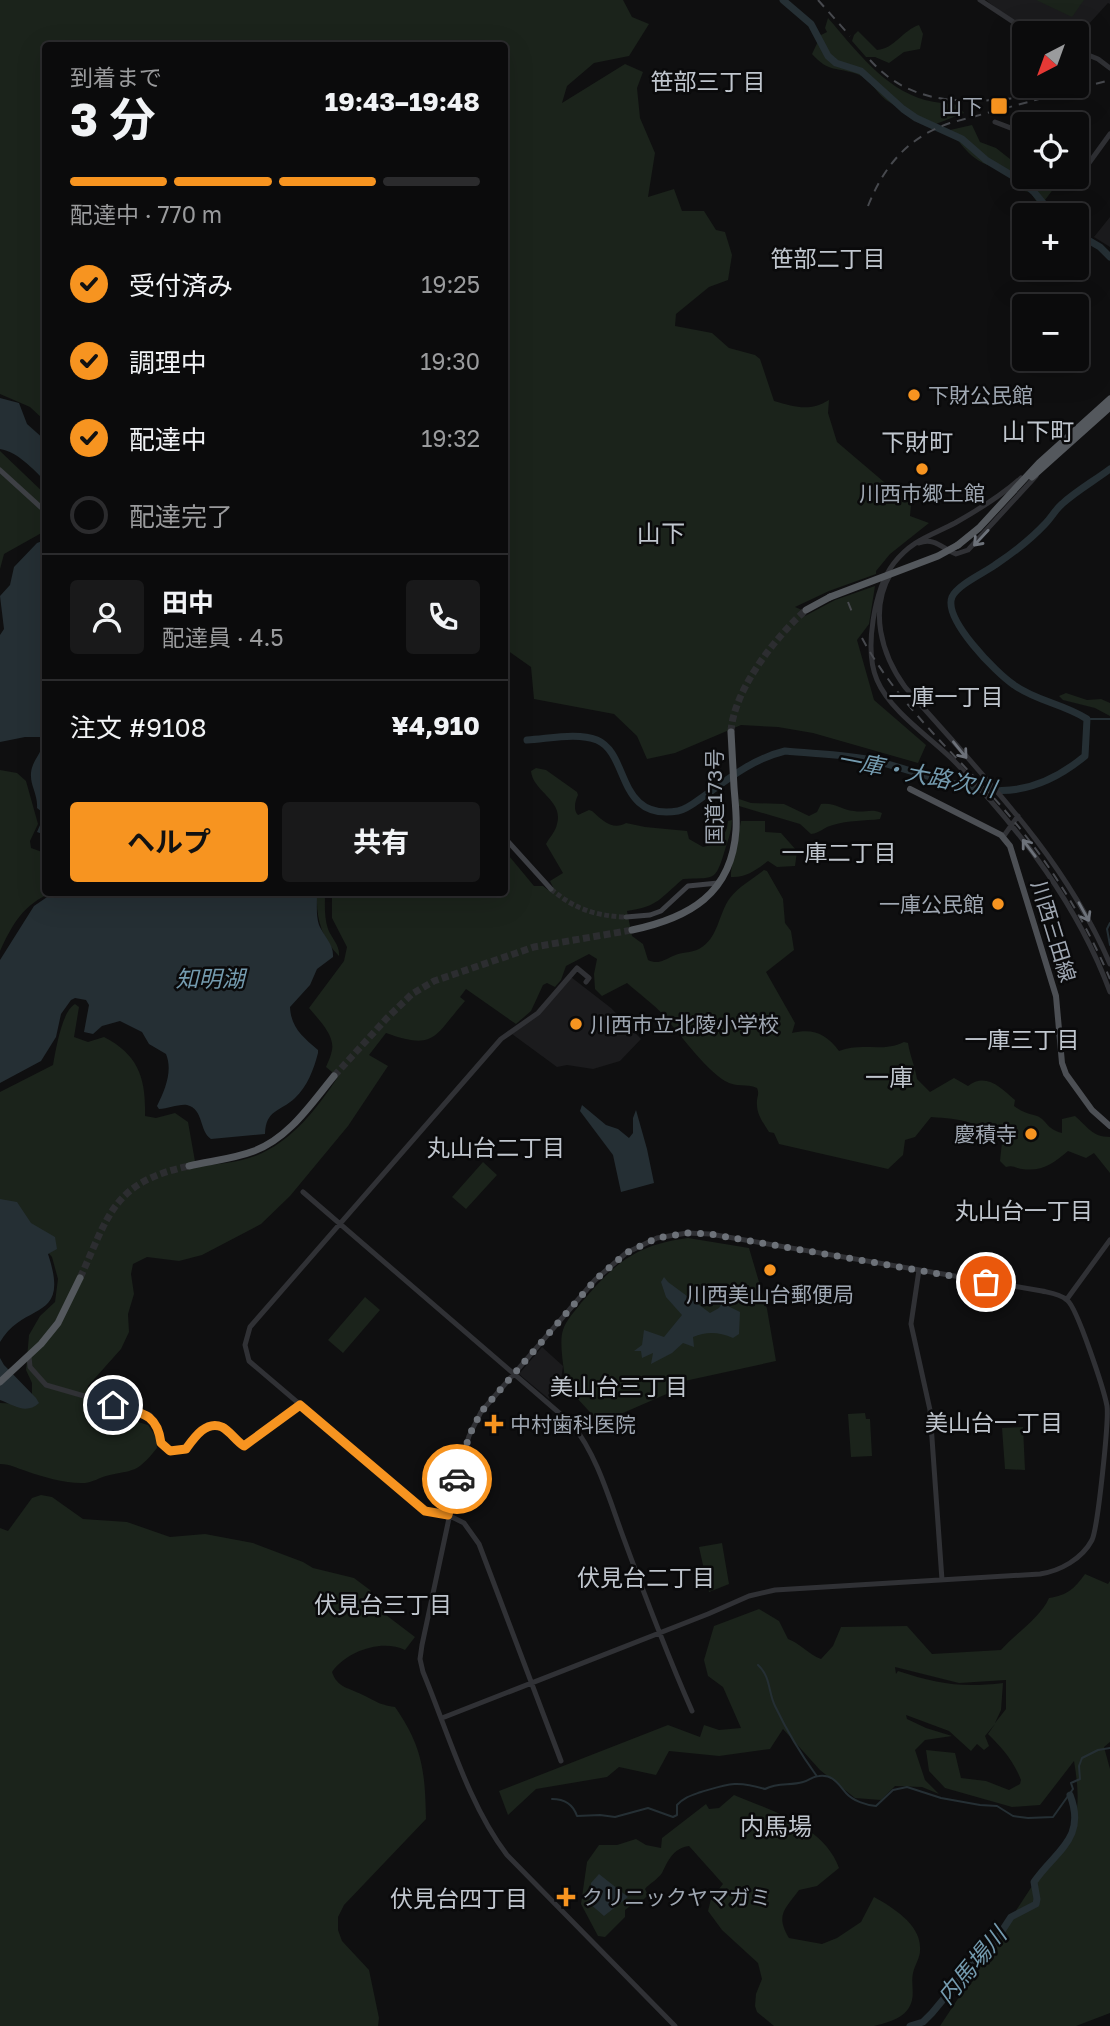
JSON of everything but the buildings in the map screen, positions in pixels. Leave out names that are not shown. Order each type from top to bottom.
[{"type":"highway","points":[[806,610],[831,597],[939,556],[958,545],[1110,399]]},
{"type":"highway","points":[[1041,466],[1110,407]]},
{"type":"highway","name":"国道173号","points":[[632,930],[683,915],[707,898],[731,860],[736,826],[731,736]]},
{"type":"highway","points":[[189,1166],[254,1151],[276,1140],[288,1130],[334,1076]]},
{"type":"highway","points":[[0,1382],[29,1356],[58,1323],[79,1278]]},
{"type":"main road","points":[[0,470],[42,508]]},
{"type":"main road","points":[[910,789],[1003,837]]},
{"type":"main road","name":"川西三田線","points":[[1003,837],[1011,849],[1056,996],[1062,1063],[1066,1074],[1092,1110],[1110,1126]]},
{"type":"main road","points":[[508,842],[551,889]]},
{"type":"main road","points":[[626,917],[661,911],[688,886],[718,883]]},
{"type":"street","points":[[980,0],[1012,21]]},
{"type":"street","points":[[1089,55],[1110,68]]},
{"type":"street","points":[[995,122],[1012,128]]},
{"type":"street","points":[[1089,163],[1110,134]]},
{"type":"street","points":[[1041,466],[995,499],[913,544],[888,572],[877,599],[873,665],[882,690],[894,706],[959,766],[1012,825],[1047,872],[1087,940],[1110,992]]},
{"type":"street","points":[[1041,466],[968,550],[956,554],[927,540],[916,544],[902,556],[892,571],[883,594],[881,632],[886,652],[900,679],[1018,816],[1061,873],[1110,964]]},
{"type":"street","points":[[937,543],[936,536],[939,531]]},
{"type":"street","points":[[873,634],[877,630],[881,632]]},
{"type":"street","points":[[1003,837],[1018,816]]},
{"type":"street","points":[[1087,940],[1097,936]]},
{"type":"street","points":[[561,1761],[479,1544],[464,1523],[448,1515],[425,1511],[249,1361],[245,1345],[250,1326],[501,1039],[538,1013],[577,968],[589,978],[586,982]]},
{"type":"street","points":[[303,1192],[572,1424],[582,1436],[692,1711]]},
{"type":"street","points":[[442,1718],[749,1596],[775,1590],[1050,1573],[1070,1564],[1092,1539],[1108,1405],[1071,1304],[1057,1294],[710,1234],[687,1233],[657,1238],[626,1253],[595,1280],[481,1412],[469,1436],[448,1515],[420,1659],[442,1718],[479,1811],[494,1839],[675,2026]]},
{"type":"street","points":[[1067,1299],[1110,1240]]},
{"type":"street","points":[[919,1270],[911,1324],[930,1410],[942,1580]]},
{"type":"street","points":[[29,1356],[30,1367],[46,1385],[150,1415],[159,1429],[161,1443],[170,1451],[186,1449],[199,1431],[215,1425],[223,1428],[244,1446],[300,1405]]},
{"type":"shaded area","points":[[0,0],[623,0],[632,17],[649,24],[629,56],[594,63],[567,86],[562,103],[625,64],[643,72],[637,88],[640,118],[655,153],[648,197],[674,189],[682,211],[704,211],[716,230],[725,232],[732,255],[728,280],[709,287],[676,314],[675,326],[712,333],[729,348],[755,355],[760,359],[774,401],[809,407],[829,400],[828,413],[837,442],[911,505],[910,516],[929,523],[890,554],[876,574],[795,607],[802,610],[805,616],[835,600],[875,586],[869,624],[857,640],[874,700],[926,745],[918,763],[813,733],[741,725],[675,753],[647,759],[637,736],[614,714],[534,699],[531,667],[508,651],[508,42],[42,42],[42,418],[30,407],[0,394]]},
{"type":"shaded area","points":[[986,0],[1110,0],[1110,4],[1089,24],[1089,21],[1012,21]]},
{"type":"shaded area","points":[[1036,0],[1084,0],[1072,17]]},
{"type":"shaded area","points":[[828,18],[871,67],[896,87],[925,100],[958,105],[964,113],[936,124],[892,104],[861,76],[823,64],[812,54],[821,35],[827,32],[825,28]]},
{"type":"shaded area","points":[[919,25],[923,34],[920,49],[904,52],[889,63],[875,57],[866,57],[852,41],[858,31],[877,50],[883,49]]},
{"type":"shaded area","points":[[972,125],[980,142],[996,148],[1012,161],[1012,178],[1004,168],[979,161],[950,130]]},
{"type":"shaded area","points":[[1021,189],[1053,189],[1045,200],[1047,203],[1037,203],[1030,192]]},
{"type":"shaded area","points":[[1110,217],[1110,247],[1094,237]]},
{"type":"shaded area","points":[[0,451],[42,491],[42,533],[4,554],[0,569]]},
{"type":"shaded area","points":[[1066,693],[1087,700],[1101,699],[1110,703],[1110,716],[1095,708],[1063,700],[1059,696]]},
{"type":"shaded area","points":[[536,768],[546,770],[577,792],[575,808],[578,815],[589,810],[612,825],[626,823],[687,831],[689,839],[703,847],[721,838],[728,821],[732,820],[721,863],[715,874],[707,878],[683,879],[652,904],[627,911],[632,936],[643,944],[648,960],[661,961],[699,949],[706,944],[711,939],[730,898],[746,883],[764,870],[767,871],[783,899],[785,923],[791,931],[794,950],[766,972],[795,1023],[792,1033],[807,1031],[819,1034],[839,1051],[908,1043],[917,1079],[930,1092],[954,1078],[968,1086],[987,1081],[1015,1100],[1014,1106],[1040,1118],[1062,1133],[1062,1119],[1075,1116],[1094,1133],[1110,1137],[1110,1173],[1094,1153],[1086,1158],[1068,1151],[1042,1168],[1029,1170],[1006,1167],[1000,1161],[1002,1142],[994,1135],[969,1122],[931,1117],[915,1137],[905,1140],[903,1155],[888,1169],[779,1144],[774,1133],[769,1132],[759,1116],[757,1088],[729,1083],[717,1075],[660,1012],[627,983],[602,996],[595,989],[597,959],[589,954],[566,966],[555,987],[547,983],[543,985],[531,1011],[516,1024],[466,989],[460,997],[465,1001],[433,1037],[415,1041],[386,1033],[369,1055],[388,1066],[348,1126],[290,1196],[261,1224],[202,1255],[179,1261],[147,1257],[133,1264],[131,1274],[134,1294],[128,1314],[129,1332],[121,1349],[88,1386],[87,1397],[98,1410],[148,1425],[156,1437],[157,1448],[144,1462],[129,1471],[85,1483],[55,1480],[0,1464],[0,1403],[22,1404],[32,1395],[32,1383],[26,1370],[29,1335],[40,1316],[55,1302],[58,1279],[52,1257],[36,1239],[0,1219],[0,1092],[53,1065],[63,1022],[75,1004],[79,1007],[74,1037],[88,1042],[104,1037],[133,1060],[142,1079],[145,1116],[156,1118],[175,1113],[188,1122],[196,1167],[241,1160],[268,1150],[302,1123],[338,1077],[326,1067],[332,1050],[331,1039],[309,1008],[344,961],[347,947],[332,918],[332,896],[508,896],[508,855],[534,886],[543,886],[548,890],[553,887],[550,881],[563,873],[546,844],[555,829],[558,816],[531,771]]},
{"type":"shaded area","points":[[0,770],[17,773],[26,781],[38,824],[30,841],[31,848],[42,852],[42,896],[44,896],[20,916],[0,951]]},
{"type":"shaded area","points":[[739,799],[751,803],[784,804],[809,816],[817,812],[821,804],[882,813],[880,819],[839,823],[811,834],[800,824],[739,806]]},
{"type":"shaded area","points":[[741,821],[765,821],[765,832],[781,833],[797,851],[795,866],[777,867],[768,861],[746,875],[731,877]]},
{"type":"shaded area","points":[[317,896],[325,896],[327,924],[339,956],[328,943],[318,912]]},
{"type":"shaded area","name":"川西市立北陵小学校","points":[[571,977],[611,1008],[641,1039],[620,1061],[593,1069],[567,1065],[557,1067],[512,1034],[538,1014]]},
{"type":"shaded area","points":[[483,1162],[497,1175],[466,1209],[452,1197]]},
{"type":"shaded area","points":[[688,1238],[749,1248],[767,1309],[776,1361],[680,1382],[678,1389],[600,1423],[576,1397],[567,1394],[561,1344],[564,1326],[593,1289],[627,1258],[654,1245]]},
{"type":"shaded area","points":[[365,1297],[380,1310],[343,1353],[328,1340]]},
{"type":"shaded area","points":[[542,1347],[563,1366],[560,1387],[549,1399],[519,1374]]},
{"type":"shaded area","points":[[865,1413],[866,1419],[870,1419],[872,1456],[851,1457],[848,1414]]},
{"type":"shaded area","points":[[1023,1427],[1025,1470],[1005,1469],[1002,1428]]},
{"type":"shaded area","points":[[41,1495],[52,1497],[83,1519],[127,1522],[170,1537],[205,1534],[253,1543],[313,1568],[354,1578],[370,1590],[386,1615],[415,1637],[405,1650],[386,1646],[356,1653],[346,1658],[332,1672],[344,1687],[381,1704],[395,1707],[417,1748],[425,1787],[426,1819],[344,1905],[338,1917],[338,1930],[342,1941],[369,1970],[379,2018],[378,2026],[0,2026],[0,1528],[8,1531],[32,1498]]},
{"type":"shaded area","points":[[722,1543],[729,1584],[709,1592],[699,1547]]},
{"type":"shaded area","points":[[1085,1574],[1108,1584],[1110,1581],[1110,1742],[1104,1747],[1110,1769],[1110,2013],[1076,2026],[940,2026],[1042,1871],[1064,1845],[1075,1820],[1078,1793],[1074,1761],[1040,1805],[1012,1807],[945,1788],[929,1771],[926,1750],[955,1753],[961,1778],[986,1781],[1009,1790],[1020,1784],[1021,1780],[1011,1761],[988,1734],[995,1724],[985,1736],[989,1746],[984,1750],[977,1744],[971,1751],[949,1731],[906,1715],[907,1719],[926,1728],[952,1736],[925,1740],[915,1750],[925,1780],[939,1794],[922,1787],[895,1786],[881,1800],[855,1798],[820,1770],[783,1729],[770,1749],[719,1756],[669,1751],[656,1775],[619,1767],[607,1777],[536,1789],[508,1815],[499,1791],[668,1725],[700,1737],[704,1725],[719,1730],[741,1728],[723,1687],[708,1676],[704,1660],[714,1626],[759,1609],[779,1621],[788,1639],[821,1659],[833,1646],[841,1627],[907,1626],[932,1654],[1001,1650],[1034,1619],[1049,1598],[1066,1593]],"holes":[[[895,1667],[959,1683],[1006,1680],[1006,1709],[995,1723],[1001,1710],[1003,1683],[950,1684],[898,1671],[896,1674]]]},
{"type":"shaded area","points":[[734,1795],[780,1814],[809,1831],[832,1853],[839,1868],[817,1886],[799,1890],[790,1902],[782,1918],[789,1938],[822,1944],[837,1938],[861,1922],[874,1897],[910,1924],[919,1939],[920,1951],[913,1973],[912,2000],[902,2015],[874,2026],[774,2026],[757,2012],[755,2006],[762,1979],[758,1963],[722,1930],[708,1911],[711,1899],[723,1884],[689,1846],[679,1849],[672,1856],[660,1875],[645,1889],[648,1895],[639,1904],[634,1903],[625,1910],[625,1917],[605,1937],[598,1936],[581,1904],[587,1862],[599,1845],[617,1845],[636,1839],[646,1845],[661,1848],[662,1838],[706,1804],[709,1809],[719,1808]]},
{"type":"water","points":[[0,398],[19,403],[27,424],[42,437],[42,478],[19,457],[0,449]]},
{"type":"water","points":[[42,541],[42,739],[25,737],[0,742],[0,635],[4,629],[0,596],[10,585],[14,567]]},
{"type":"water","points":[[42,744],[42,812],[37,808],[31,778],[32,768]]},
{"type":"water","points":[[42,820],[42,834],[37,832]]},
{"type":"water","name":"知明湖","points":[[49,896],[317,896],[318,922],[330,944],[333,957],[317,969],[310,985],[290,1007],[295,1026],[318,1050],[303,1089],[271,1115],[265,1134],[211,1139],[192,1107],[184,1105],[159,1109],[157,1106],[168,1074],[166,1054],[149,1044],[142,1032],[120,1021],[102,1026],[93,1034],[84,1032],[89,1005],[86,1000],[75,998],[61,1014],[56,1037],[41,1061],[0,1083],[0,960],[34,906]]},
{"type":"water","points":[[582,1105],[606,1125],[618,1129],[629,1138],[633,1133],[636,1110],[654,1183],[621,1192],[613,1155],[580,1111]]},
{"type":"water","points":[[0,1199],[17,1202],[31,1223],[55,1237],[57,1249],[48,1254],[54,1276],[54,1291],[50,1301],[10,1329],[0,1342]]},
{"type":"water","points":[[664,1277],[710,1313],[722,1303],[740,1312],[739,1334],[733,1338],[718,1333],[703,1334],[693,1337],[694,1347],[683,1343],[672,1353],[651,1364],[653,1353],[642,1358],[641,1351],[634,1351],[642,1345],[644,1330],[664,1337],[682,1315],[666,1297],[661,1282]]},
{"type":"water","points":[[0,1358],[36,1398],[39,1403],[34,1407],[25,1409],[0,1400]]},
{"type":"water","points":[[599,1874],[628,1897],[604,1916],[589,1903],[591,1883]]},
{"type":"waterway","points":[[783,0],[811,24],[828,56],[836,63],[861,71],[916,118],[962,139],[986,160],[1021,181],[1043,203]]},
{"type":"waterway","points":[[1089,241],[1110,257]]},
{"type":"waterway","name":"一庫・大路次川","points":[[527,740],[572,736],[597,740],[607,747],[615,758],[634,797],[644,806],[658,811],[678,811],[686,808],[745,768],[785,751],[876,761],[983,790],[1032,786],[1058,775],[1085,756],[1087,719],[1031,695],[1006,679],[984,658],[963,631],[951,607],[952,597],[965,584],[1021,546],[1067,499],[1110,469]]},
{"type":"waterway","points":[[1087,719],[1110,719]]},
{"type":"waterway","points":[[1110,923],[1107,929],[1110,945]]},
{"type":"waterway","points":[[758,1665],[765,1674],[773,1701],[784,1724],[816,1775]]},
{"type":"waterway","points":[[552,1799],[568,1803],[577,1816],[615,1817],[648,1808],[673,1817],[677,1815],[677,1805],[683,1800],[718,1787],[739,1784],[765,1789],[824,1776],[835,1780],[852,1798],[876,1806],[893,1790],[907,1787],[941,1798],[997,1806],[1013,1816],[1053,1817],[1073,1789],[1071,1783],[1080,1779],[1079,1766],[1082,1758],[1098,1750],[1110,1748]]},
{"type":"waterway","name":"内馬場川","points":[[910,2026],[923,2022],[932,2013],[996,1940],[1011,1917],[1036,1904],[1034,1882],[1072,1834],[1074,1810],[1070,1795]]},
{"type":"tunnel","points":[[731,732],[739,699],[758,665],[782,634],[806,610]]},
{"type":"tunnel","points":[[551,889],[568,902],[586,910],[626,917]]},
{"type":"tunnel","points":[[334,1076],[412,994],[434,981],[534,947],[632,930]]},
{"type":"tunnel","points":[[80,1278],[107,1219],[117,1204],[144,1181],[189,1166]]},
{"type":"railway","points":[[818,0],[850,36]]},
{"type":"railway","points":[[870,60],[885,75],[902,85],[937,98],[975,101],[1015,98]]},
{"type":"railway","points":[[868,206],[882,178],[899,155],[935,129],[1110,80]]},
{"type":"railway","points":[[848,602],[852,612]]},
{"type":"railway","points":[[862,638],[876,662],[909,706],[1002,807],[1034,847],[1076,910],[1110,979]]},
{"type":"way so far","points":[[457,1479],[469,1436],[481,1412],[595,1280],[626,1253],[657,1238],[687,1233],[710,1234],[986,1282]]},
{"type":"place","name":"山下","points":[[999,106]]},
{"type":"place","name":"下財公民館","points":[[914,395]]},
{"type":"place","name":"川西市郷土館","points":[[922,469]]},
{"type":"place","name":"一庫公民館","points":[[998,904]]},
{"type":"place","name":"川西市立北陵小学校","points":[[576,1024]]},
{"type":"place","name":"慶積寺","points":[[1031,1134]]},
{"type":"place","name":"川西美山台郵便局","points":[[770,1270]]},
{"type":"place","name":"中村歯科医院","points":[[494,1424]]},
{"type":"place","name":"クリニックヤマガミ","points":[[566,1897]]},
{"type":"district","name":"笹部三丁目","points":[[708,81]]},
{"type":"district","name":"笹部二丁目","points":[[828,258]]},
{"type":"district","name":"山下町","points":[[1038,430]]},
{"type":"district","name":"下財町","points":[[917,441]]},
{"type":"district","name":"山下","points":[[661,532]]},
{"type":"district","name":"一庫一丁目","points":[[946,696]]},
{"type":"district","name":"一庫二丁目","points":[[839,852]]},
{"type":"district","name":"一庫三丁目","points":[[1022,1039]]},
{"type":"district","name":"一庫","points":[[889,1076]]},
{"type":"district","name":"丸山台二丁目","points":[[496,1147]]},
{"type":"district","name":"丸山台一丁目","points":[[1024,1210]]},
{"type":"district","name":"美山台三丁目","points":[[619,1386]]},
{"type":"district","name":"美山台一丁目","points":[[994,1422]]},
{"type":"district","name":"伏見台二丁目","points":[[646,1577]]},
{"type":"district","name":"伏見台三丁目","points":[[383,1604]]},
{"type":"district","name":"内馬場","points":[[776,1825]]},
{"type":"district","name":"伏見台四丁目","points":[[459,1898]]},
{"type":"route","points":[[113,1405],[150,1415],[159,1429],[161,1443],[170,1451],[186,1449],[199,1431],[215,1425],[223,1428],[244,1446],[300,1405],[425,1511],[448,1515],[457,1479]]}]
